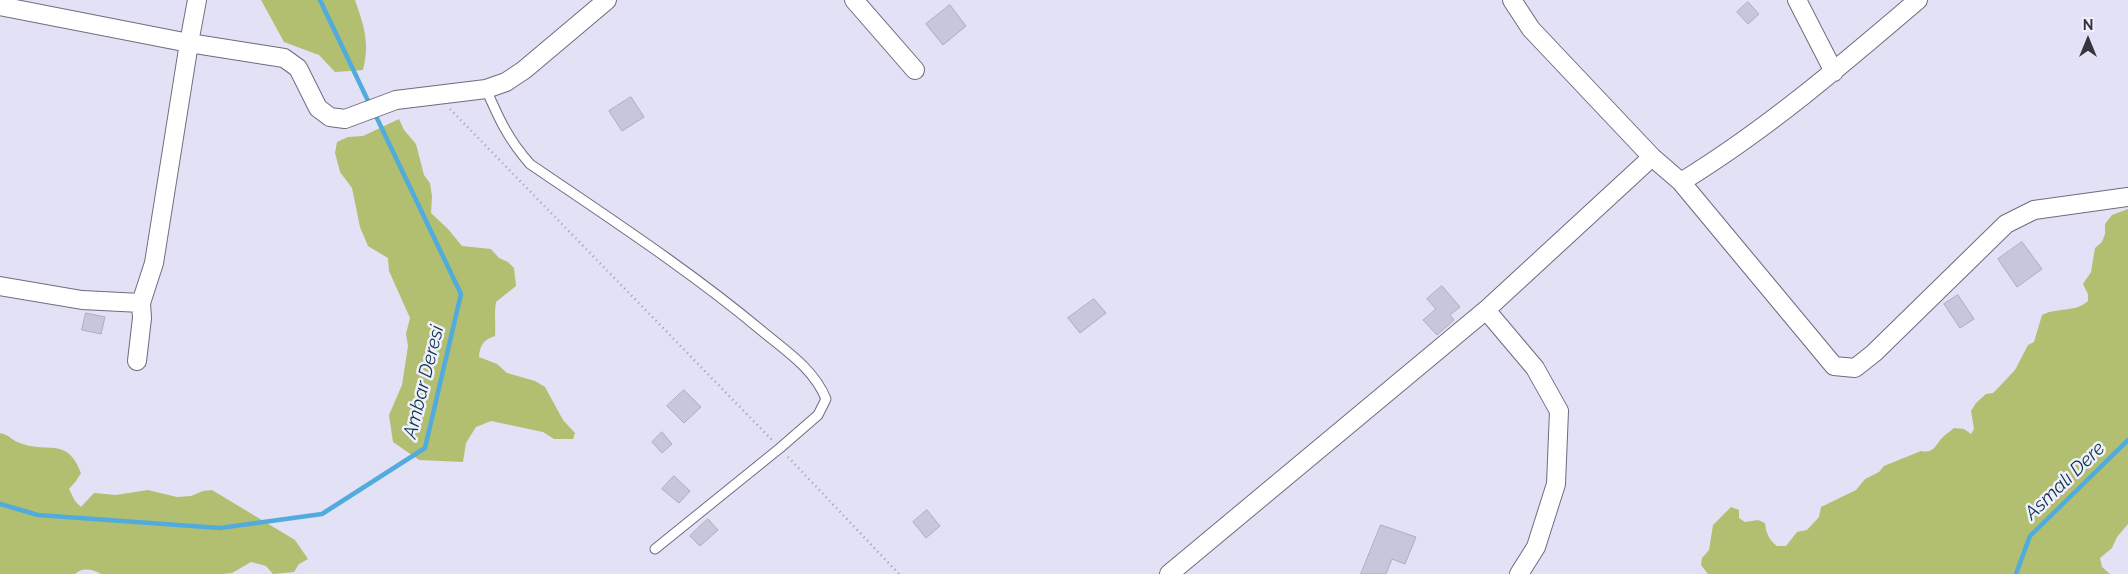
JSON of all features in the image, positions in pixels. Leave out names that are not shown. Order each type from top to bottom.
[{"type":"street","points":[[137,361],[142,318],[141,303],[154,262],[197,0]]},
{"type":"street","points":[[0,6],[189,43],[284,58],[298,68],[318,108],[330,117],[345,119],[396,100],[486,88],[506,82],[524,70],[607,0]]},
{"type":"street","points":[[854,0],[915,70]]},
{"type":"street","points":[[1512,0],[1531,29],[1652,158],[1681,182],[1834,366],[1855,368],[1874,353],[2006,224],[2034,210],[2128,197]]},
{"type":"street","points":[[1797,0],[1834,72]]},
{"type":"street","points":[[1681,182],[1725,155],[1834,72],[1918,0]]},
{"type":"street","points":[[1168,574],[1486,310],[1652,158]]},
{"type":"street","points":[[0,286],[82,300],[141,303]]},
{"type":"street","points":[[1486,310],[1536,368],[1559,412],[1556,484],[1536,547],[1519,574]]},
{"type":"lane","points":[[486,88],[503,129],[514,146],[530,164],[718,294],[803,366],[819,383],[826,400],[818,415],[655,549]]},
{"type":"path","points":[[435,94],[780,448],[899,574]]},
{"type":"green space","points":[[261,0],[355,0],[366,43],[363,70],[335,72],[319,55],[284,42]]},
{"type":"green space","points":[[399,119],[404,130],[416,144],[424,175],[430,183],[432,196],[431,213],[462,246],[491,249],[499,258],[508,262],[514,268],[516,286],[496,302],[495,336],[483,344],[479,357],[497,364],[507,373],[535,381],[545,387],[563,420],[575,433],[573,439],[554,439],[543,432],[491,421],[476,427],[466,443],[463,462],[419,460],[393,442],[389,415],[402,385],[408,346],[406,334],[410,318],[389,271],[388,258],[368,246],[360,227],[352,188],[340,172],[335,153],[337,142],[348,137],[363,136]]},
{"type":"green space","points":[[2128,209],[2128,524],[2117,537],[2112,548],[2100,558],[2102,567],[2110,574],[1708,574],[1701,565],[1702,558],[1709,550],[1713,525],[1731,507],[1739,510],[1739,518],[1745,522],[1758,520],[1765,523],[1770,539],[1777,546],[1786,546],[1797,532],[1807,530],[1819,517],[1821,507],[1856,490],[1865,479],[1879,472],[1884,466],[1921,451],[1932,450],[1954,428],[1964,429],[1971,434],[1974,429],[1971,411],[1976,403],[1986,394],[1993,393],[2015,370],[2028,345],[2034,342],[2042,315],[2054,311],[2072,309],[2088,301],[2088,294],[2083,284],[2091,272],[2095,248],[2102,242],[2105,234],[2105,224],[2112,215]]},
{"type":"green space","points":[[0,433],[30,446],[56,448],[70,454],[81,473],[69,489],[75,501],[81,507],[94,493],[116,495],[148,490],[177,497],[191,496],[203,491],[212,490],[295,540],[308,559],[299,564],[294,572],[273,574],[266,566],[251,562],[232,573],[222,574],[101,574],[95,571],[81,570],[75,574],[0,574]]},
{"type":"building","points":[[1748,2],[1759,14],[1748,24],[1737,12]]},
{"type":"building","points":[[950,5],[966,26],[943,45],[926,24]]},
{"type":"building","points":[[631,97],[644,117],[622,131],[609,111]]},
{"type":"building","points":[[2022,242],[2042,269],[2017,287],[1998,259]]},
{"type":"building","points":[[1442,286],[1460,307],[1450,315],[1454,320],[1437,335],[1423,320],[1436,309],[1427,299]]},
{"type":"building","points":[[1958,295],[1974,319],[1960,328],[1944,304]]},
{"type":"building","points":[[1094,299],[1106,313],[1080,333],[1068,318]]},
{"type":"building","points":[[86,313],[105,317],[101,334],[82,330]]},
{"type":"building","points":[[684,390],[701,407],[684,423],[667,406]]},
{"type":"building","points":[[662,432],[672,444],[662,453],[652,442]]},
{"type":"building","points":[[674,476],[690,491],[679,503],[662,489]]},
{"type":"building","points":[[927,510],[940,526],[926,538],[913,522]]},
{"type":"building","points":[[708,519],[718,530],[700,546],[690,536]]},
{"type":"building","points":[[1381,525],[1416,537],[1405,564],[1392,559],[1386,574],[1361,574]]},
{"type":"waterway","name":"Ambar Deresi","points":[[320,0],[370,105]]},
{"type":"waterway","name":"Ambar Deresi","points":[[0,504],[38,515],[220,528],[322,514],[425,448],[461,294],[374,112]]},
{"type":"waterway","name":"Asmalı Dere","points":[[2016,574],[2030,536],[2128,440]]}]
